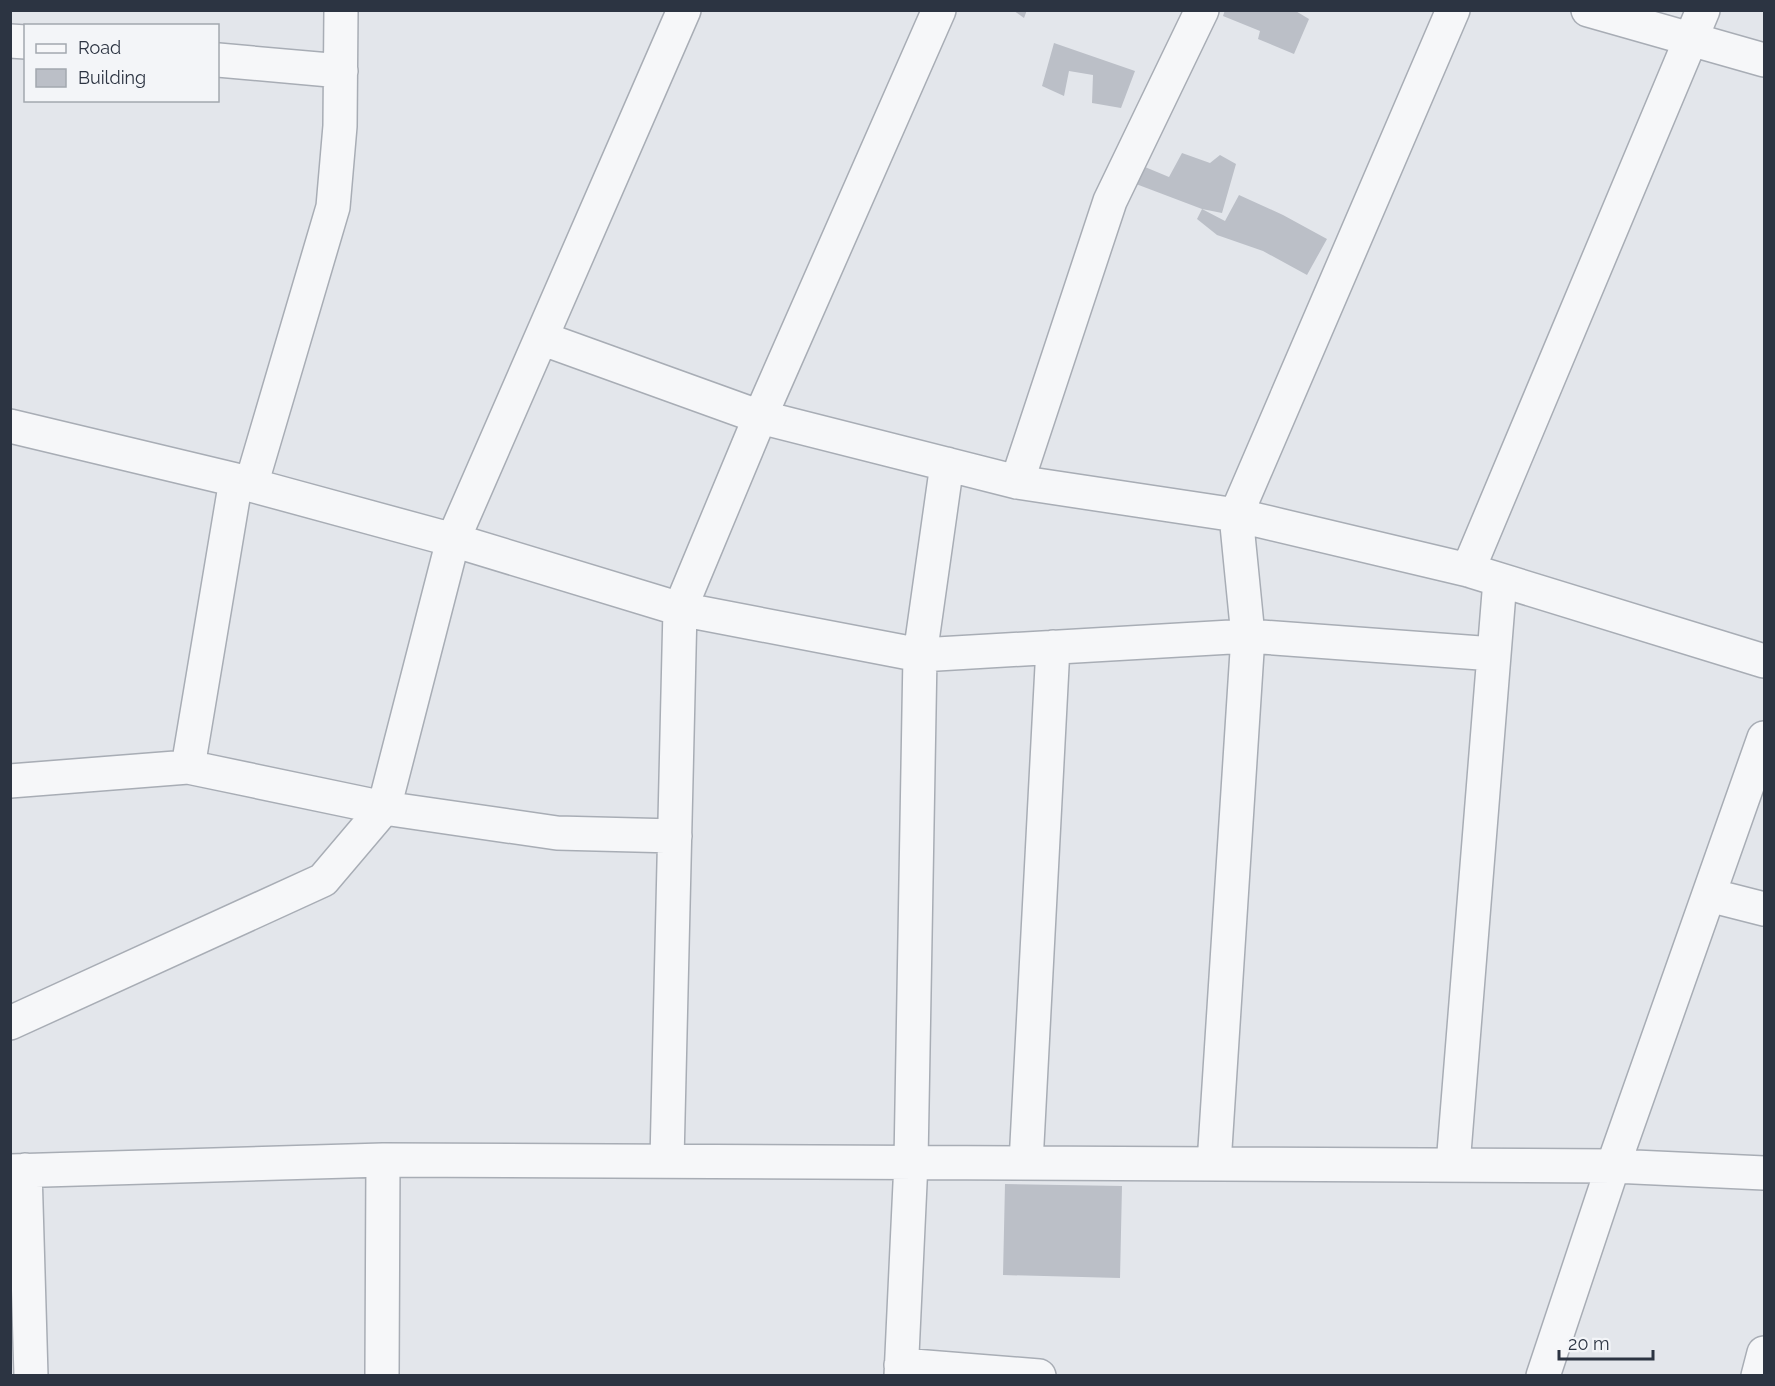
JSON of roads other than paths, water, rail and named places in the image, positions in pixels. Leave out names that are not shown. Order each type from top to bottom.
[{"type":"street","points":[[188,767],[243,483],[333,207],[340,126],[341,10]]},
{"type":"street","points":[[10,1023],[323,880],[384,808],[453,540],[684,10]]},
{"type":"street","points":[[667,1160],[680,609],[760,417],[939,10]]},
{"type":"street","points":[[1017,482],[1110,201],[1202,10]]},
{"type":"street","points":[[1214,1164],[1248,636],[1236,515],[1453,10]]},
{"type":"street","points":[[1588,10],[1697,25],[1764,60]]},
{"type":"street","points":[[1468,570],[1697,25]]},
{"type":"street","points":[[219,60],[341,72]]},
{"type":"street","points":[[541,338],[760,417],[1017,482],[1236,515],[1468,570],[1764,661]]},
{"type":"street","points":[[10,426],[243,483],[453,540],[680,609],[920,655],[1248,636],[1494,654]]},
{"type":"street","points":[[946,464],[920,655],[910,1162],[901,1370],[1039,1376]]},
{"type":"street","points":[[1454,1166],[1500,580]]},
{"type":"street","points":[[1026,1163],[1053,647]]},
{"type":"street","points":[[1543,1376],[1613,1166],[1764,738]]},
{"type":"street","points":[[10,781],[188,767],[384,808],[557,833],[675,836]]},
{"type":"street","points":[[1709,895],[1764,909]]},
{"type":"street","points":[[382,1376],[383,1160]]},
{"type":"street","points":[[31,1376],[21,1338],[18,1171],[383,1160],[667,1160],[1613,1166],[1764,1173]]},
{"type":"street","points":[[1758,1376],[1764,1353]]}]
